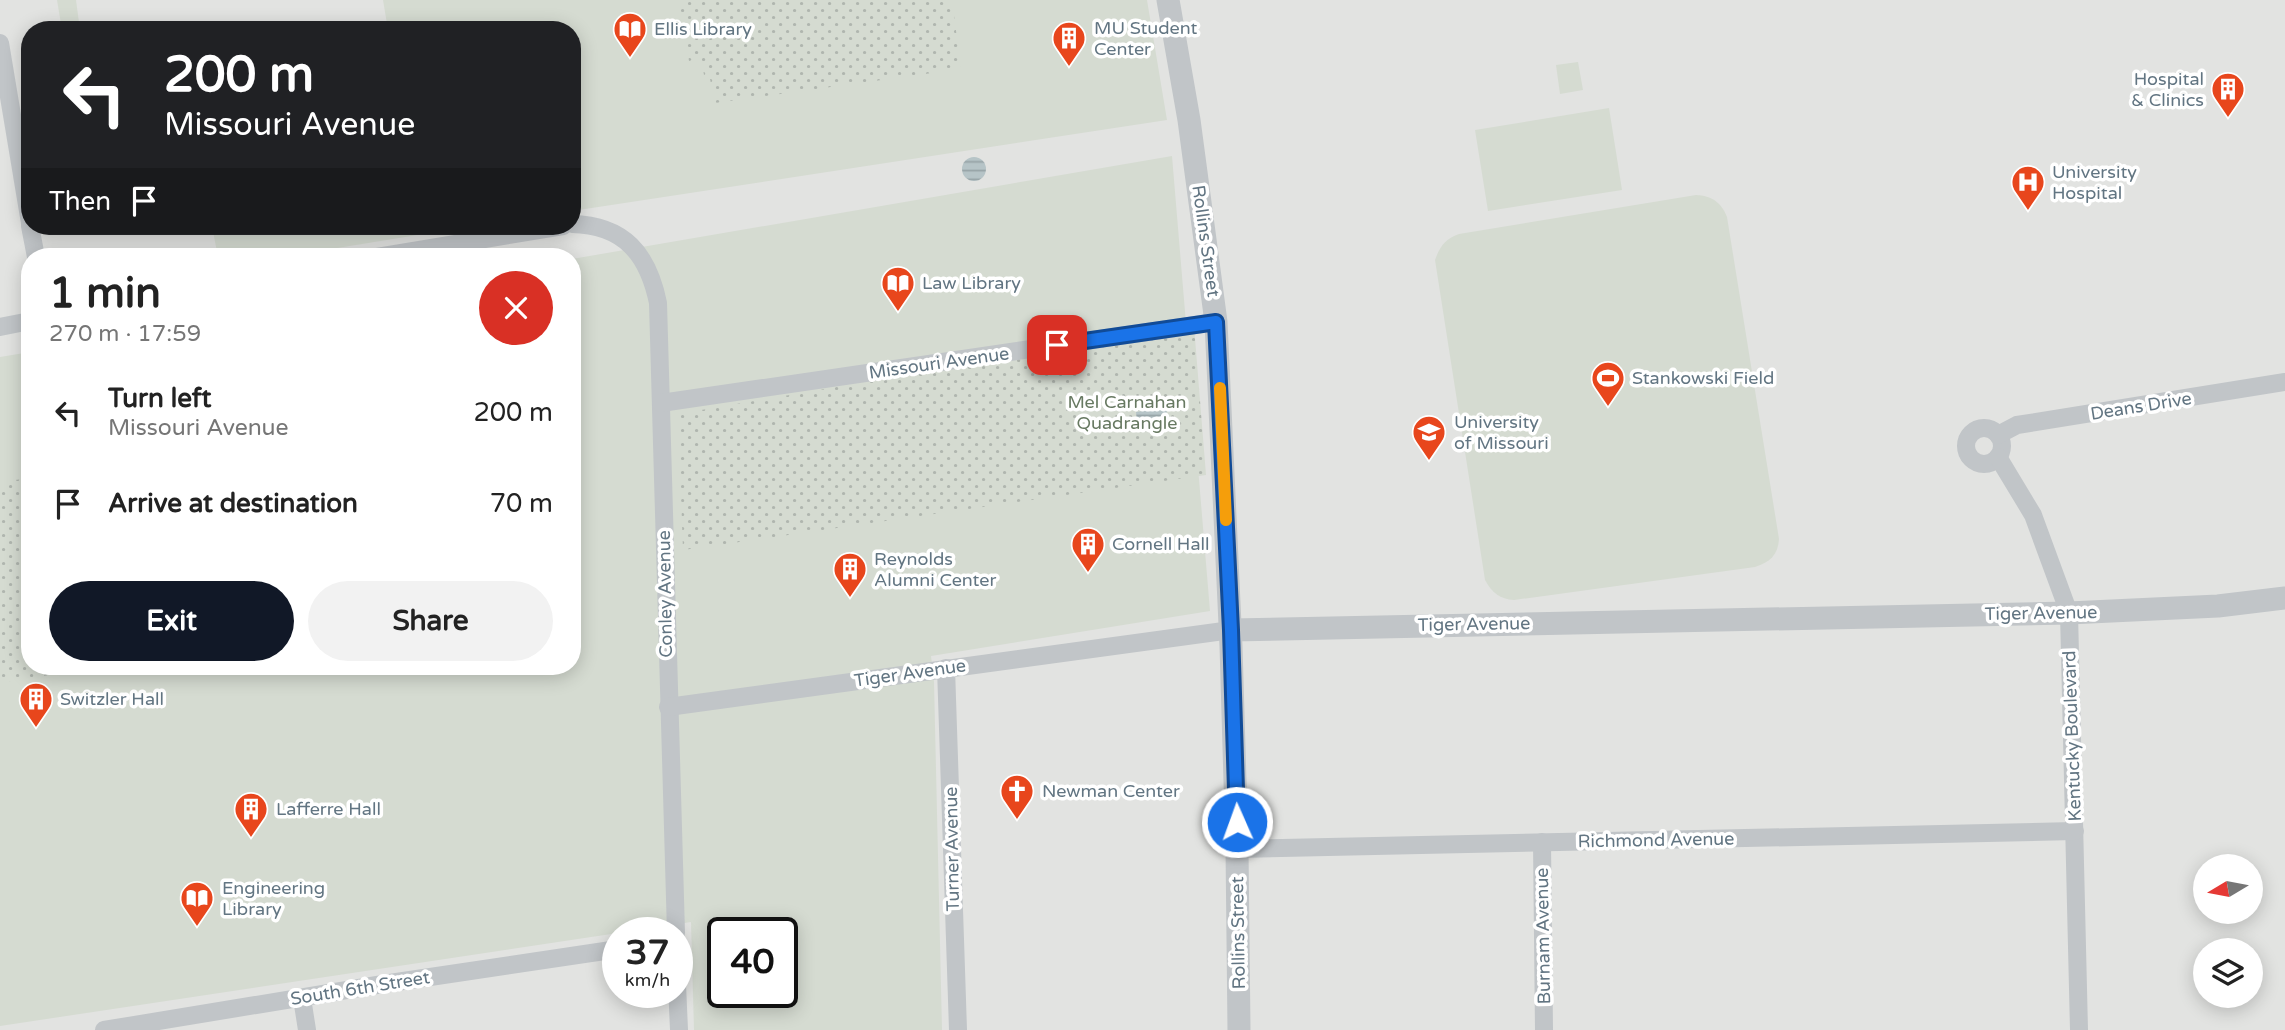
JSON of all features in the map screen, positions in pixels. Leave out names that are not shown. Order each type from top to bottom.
[{"type":"street","name":"Rollins Street","points":[[1168,0],[1189,120],[1216,322],[1231,630],[1239,1030]]},
{"type":"street","points":[[0,43],[21,170]]},
{"type":"street","name":"Conley Avenue","points":[[581,224],[597,225],[623,238],[643,258],[654,283],[658,303],[675,917]]},
{"type":"street","points":[[431,248],[509,235]]},
{"type":"street","name":"Missouri Avenue","points":[[661,403],[1216,322]]},
{"type":"street","points":[[0,327],[21,323]]},
{"type":"street","name":"Deans Drive","points":[[1998,435],[2017,425],[2285,383]]},
{"type":"street","points":[[1980,428],[1993,430],[1998,435],[2002,444],[1998,457],[1989,463],[1978,463],[1969,456],[1966,445],[1970,434],[1980,428]]},
{"type":"street","name":"Kentucky Boulevard","points":[[1998,457],[2033,515],[2069,612],[2079,1030]]},
{"type":"street","name":"Tiger Avenue","points":[[668,707],[1231,630],[2069,612],[2218,606],[2285,598]]},
{"type":"street","name":"Turner Avenue","points":[[947,668],[958,1030]]},
{"type":"street","name":"Richmond Avenue","points":[[1237,849],[2075,831]]},
{"type":"street","name":"Burnam Avenue","points":[[1542,842],[1544,1030]]},
{"type":"street","name":"South 6th Street","points":[[104,1030],[602,951]]},
{"type":"street","points":[[302,998],[307,1030]]},
{"type":"street","points":[[678,1008],[679,1030]]},
{"type":"shaded area","name":"University of Missouri","points":[[0,0],[2285,0],[2285,1030],[0,1030]]},
{"type":"shaded area","points":[[974,157],[982,161],[986,169],[982,177],[974,181],[966,177],[962,169],[966,161]]},
{"type":"shaded area","points":[[1163,408],[1167,410],[1166,417],[1137,422],[1136,412]]},
{"type":"green space","points":[[57,0],[76,0],[79,21],[60,21]]},
{"type":"green space","points":[[383,0],[1147,0],[1167,120],[581,210],[581,21],[386,21]]},
{"type":"green space","points":[[678,0],[952,0],[961,69],[715,103],[709,74],[704,75],[701,58],[689,61]]},
{"type":"green space","points":[[1578,62],[1583,90],[1560,94],[1556,65]]},
{"type":"green space","points":[[1609,108],[1622,190],[1488,211],[1475,130]]},
{"type":"green space","points":[[1172,156],[1210,611],[931,656],[934,682],[942,1030],[694,1030],[693,917],[602,917],[602,935],[0,1026],[0,357],[21,354],[21,675],[581,675],[581,257]]},
{"type":"green space","name":"Stankowski Field","points":[[1696,195],[1715,201],[1727,217],[1779,539],[1775,554],[1755,567],[1514,600],[1501,597],[1485,580],[1435,260],[1439,251],[1450,238],[1459,234]]},
{"type":"green space","points":[[214,235],[418,235],[337,248],[216,248]]},
{"type":"green space","name":"Mel Carnahan Quadrangle","points":[[1194,326],[1206,475],[683,550],[678,414]]},
{"type":"green space","points":[[21,479],[21,675],[50,675],[4,682],[0,673],[0,482]]},
{"type":"slow traffic","points":[[1220,388],[1226,520]]},
{"type":"place","name":"Ellis Library","points":[[630,59]]},
{"type":"place","name":"MU Student Center","points":[[1069,68]]},
{"type":"place","name":"Hospital & Clinics","points":[[2228,119]]},
{"type":"place","name":"University Hospital","points":[[2028,212]]},
{"type":"place","name":"Law Library","points":[[898,313]]},
{"type":"place","name":"Stankowski Field","points":[[1608,408]]},
{"type":"place","name":"University of Missouri","points":[[1429,462]]},
{"type":"place","name":"Cornell Hall","points":[[1088,574]]},
{"type":"place","name":"Reynolds Alumni Center","points":[[850,599]]},
{"type":"place","name":"Switzler Hall","points":[[36,729]]},
{"type":"place","name":"Newman Center","points":[[1017,821]]},
{"type":"place","name":"Lafferre Hall","points":[[251,839]]},
{"type":"place","name":"Engineering Library","points":[[197,928]]},
{"type":"route","points":[[1057,345],[1216,322],[1237,822]]}]
